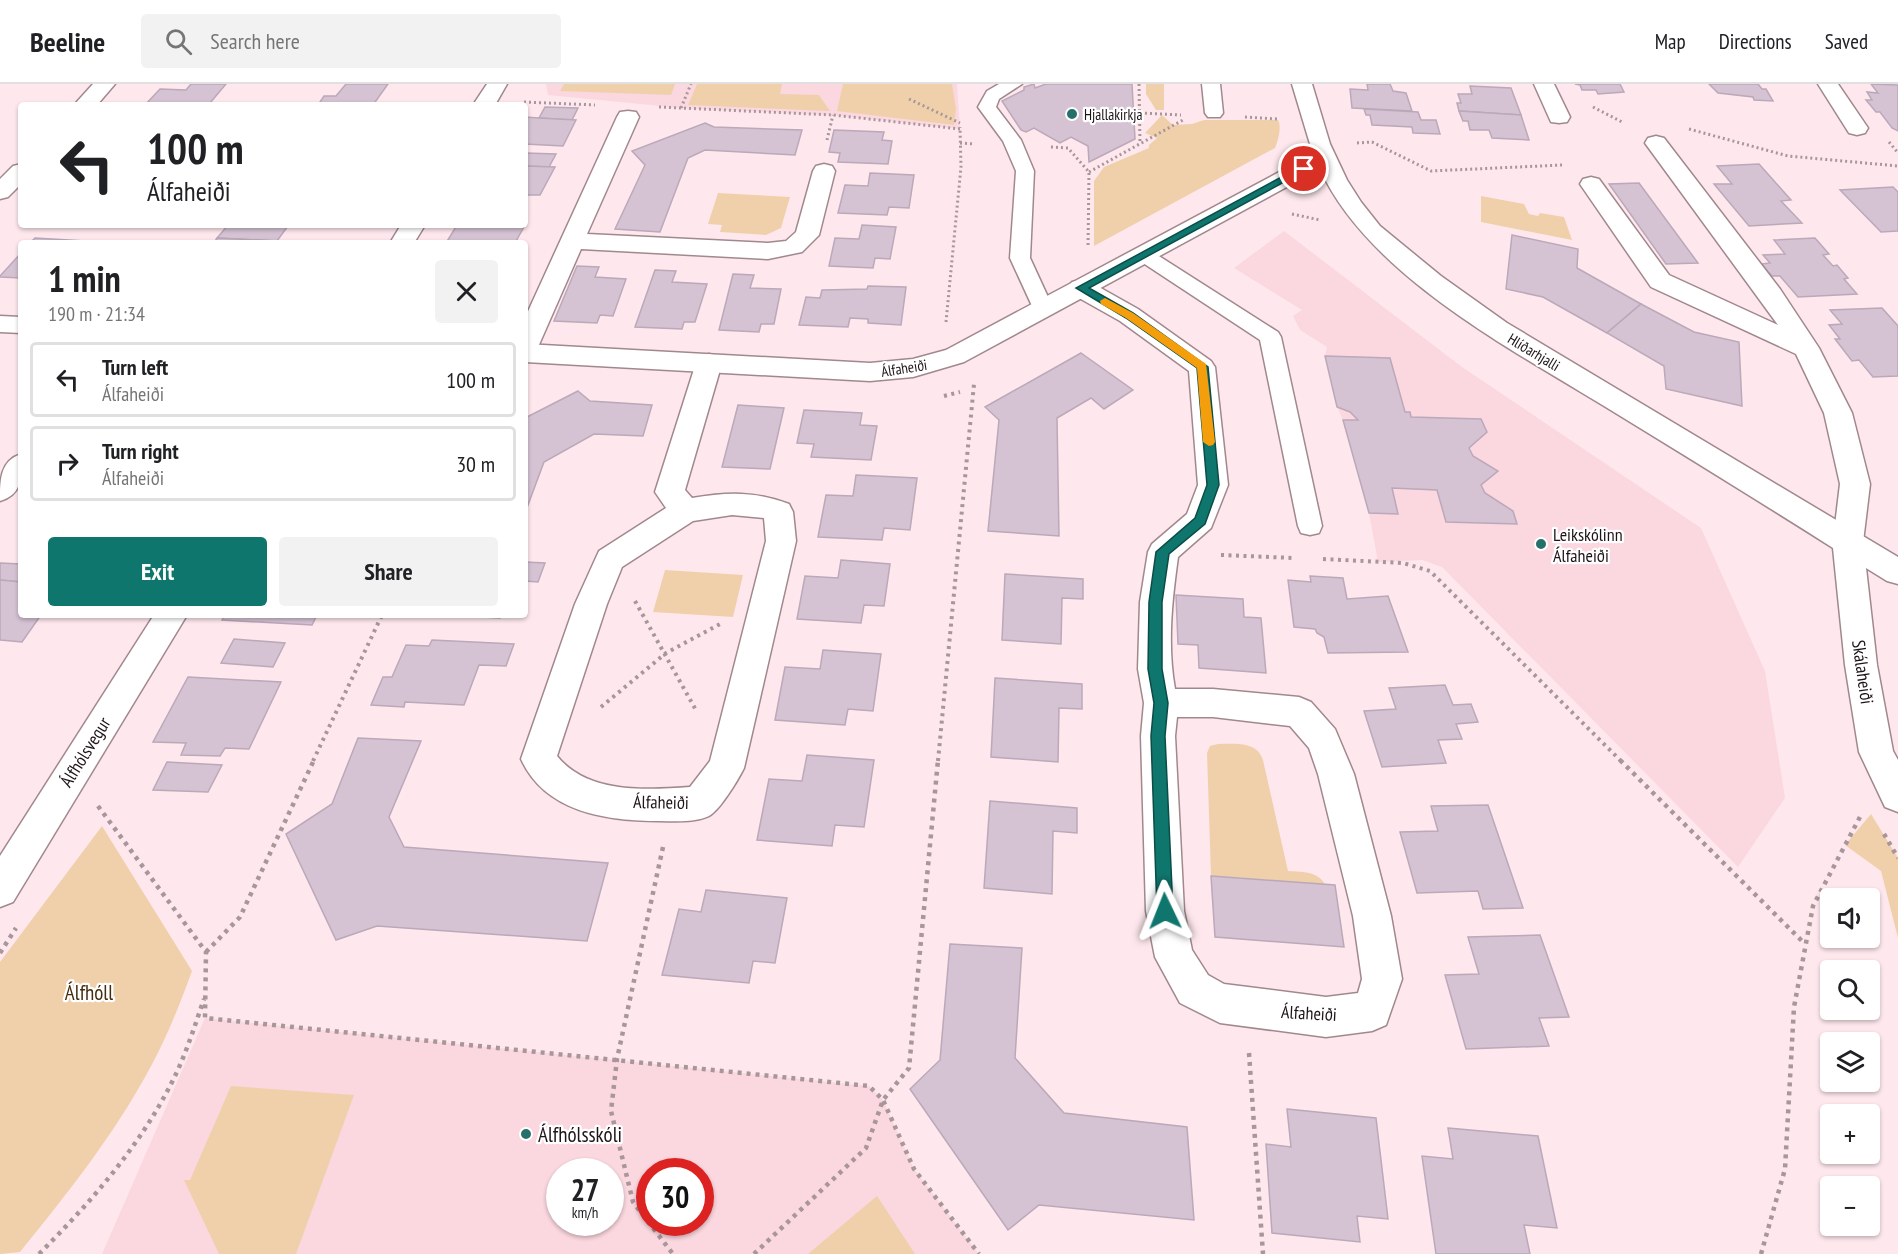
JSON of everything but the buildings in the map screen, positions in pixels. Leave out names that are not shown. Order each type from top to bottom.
[{"type":"street","points":[[88,102],[105,84]]},
{"type":"street","points":[[486,102],[497,84]]},
{"type":"street","name":"Hlíðarhjalli","points":[[1302,84],[1311,122],[1324,157],[1336,180],[1371,231],[1432,282],[1498,329],[1898,572]]},
{"type":"street","points":[[1544,84],[1558,117]]},
{"type":"street","points":[[1828,84],[1857,128]]},
{"type":"street","points":[[528,340],[572,241],[639,112]]},
{"type":"street","points":[[1656,143],[1771,295],[1806,348],[1838,413],[1855,484],[1848,542]]},
{"type":"street","name":"Álfaheiði","points":[[528,353],[870,372],[910,369],[955,356],[1324,157]]},
{"type":"street","points":[[572,241],[768,250],[793,247],[807,235],[824,171]]},
{"type":"street","points":[[0,192],[18,174]]},
{"type":"street","points":[[1591,184],[1660,281],[1806,348]]},
{"type":"street","points":[[1082,288],[1129,315],[1202,367],[1213,485],[1200,520],[1162,552]]},
{"type":"street","points":[[0,324],[18,325]]},
{"type":"street","points":[[685,511],[670,492],[709,363]]},
{"type":"street","points":[[0,490],[18,468]]},
{"type":"street","name":"Álfaheiði","points":[[731,502],[762,505],[778,512],[781,542],[765,600],[726,768],[699,803],[672,805],[588,798],[557,781],[538,759],[591,604],[610,559],[685,511],[731,502]]},
{"type":"street","name":"Skálaheiði","points":[[1848,542],[1861,665],[1876,752],[1898,796]]},
{"type":"street","name":"Álfaheiði","points":[[1161,703],[1213,703],[1299,712],[1323,740],[1336,774],[1372,916],[1382,978],[1372,1011],[1326,1017],[1220,1003],[1194,989],[1174,957],[1165,911],[1158,736],[1161,703],[1155,669],[1155,613],[1162,552]]},
{"type":"street","name":"Álfhólsvegur","points":[[0,889],[169,618]]},
{"type":"lane","points":[[1013,84],[995,93],[987,107],[1012,140],[1025,171],[1020,258],[1043,309]]},
{"type":"lane","points":[[1211,84],[1214,113]]},
{"type":"lane","points":[[1144,255],[1270,336],[1310,526]]},
{"type":"path","points":[[681,108],[692,84]]},
{"type":"path","points":[[1139,84],[1140,144]]},
{"type":"path","points":[[909,99],[960,124]]},
{"type":"path","points":[[528,102],[597,105]]},
{"type":"path","points":[[639,112],[681,108],[833,114],[960,129]]},
{"type":"path","points":[[945,329],[961,167],[960,112]]},
{"type":"path","points":[[1603,112],[1622,122]]},
{"type":"path","points":[[1088,255],[1089,172],[1192,115]]},
{"type":"path","points":[[1256,118],[1284,119]]},
{"type":"path","points":[[1679,126],[1788,156],[1898,166]]},
{"type":"path","points":[[1364,142],[1372,142],[1431,171],[1568,165]]},
{"type":"path","points":[[754,1254],[866,1148],[883,1100],[909,1068],[974,384]]},
{"type":"path","points":[[1162,552],[1299,558]]},
{"type":"path","points":[[610,559],[666,653],[726,768]]},
{"type":"path","points":[[1322,559],[1403,563],[1430,571],[1806,944]]},
{"type":"path","points":[[593,713],[666,653],[765,600]]},
{"type":"path","points":[[206,952],[240,918],[381,618]]},
{"type":"path","points":[[73,772],[206,952],[205,1018],[869,1086],[883,1100],[914,1169],[979,1254]]},
{"type":"path","points":[[672,805],[617,1059],[611,1111],[633,1202],[673,1254]]},
{"type":"path","points":[[1761,1254],[1785,1169],[1794,1007],[1813,906],[1866,805]]},
{"type":"path","points":[[39,1254],[77,1216],[124,1160],[160,1103],[188,1048],[205,996]]},
{"type":"path","points":[[1246,1007],[1263,1254]]},
{"type":"shaded area","points":[[546,84],[957,84],[960,129],[833,115],[681,108],[548,95]]},
{"type":"shaded area","name":"Leikskólinn Álfaheiði","points":[[1284,231],[1462,367],[1701,528],[1765,671],[1785,798],[1738,867],[1442,567],[1422,560],[1378,562],[1369,513],[1343,420],[1337,407],[1325,356],[1327,347],[1300,330],[1293,316],[1302,310],[1234,268]]},
{"type":"shaded area","name":"Álfhólsskóli","points":[[205,1018],[869,1086],[883,1100],[914,1169],[979,1254],[102,1254]]},
{"type":"green space","points":[[564,84],[675,84],[671,95],[560,91]]},
{"type":"green space","points":[[697,84],[782,84],[780,94],[819,95],[830,111],[688,105]]},
{"type":"green space","points":[[843,84],[952,84],[956,109],[954,125],[837,111]]},
{"type":"green space","points":[[1146,84],[1164,84],[1164,110],[1156,110],[1146,94]]},
{"type":"green space","points":[[1162,115],[1173,125],[1192,124],[1204,120],[1278,120],[1279,134],[1275,148],[1094,246],[1094,181],[1104,167],[1149,148],[1149,145],[1157,138],[1145,133]]},
{"type":"green space","points":[[718,193],[790,197],[781,228],[766,235],[720,232],[722,225],[708,224]]},
{"type":"green space","points":[[1481,196],[1524,204],[1529,214],[1538,216],[1540,213],[1564,217],[1572,240],[1481,222]]},
{"type":"green space","points":[[665,570],[743,575],[733,617],[653,612]]},
{"type":"green space","points":[[1245,745],[1256,749],[1260,754],[1288,871],[1314,874],[1325,884],[1211,876],[1207,753],[1210,746]]},
{"type":"green space","points":[[1871,814],[1898,858],[1898,938],[1881,871],[1845,845]]},
{"type":"green space","name":"Álfhóll","points":[[102,826],[192,971],[156,1056],[121,1117],[72,1186],[20,1252],[0,1254],[0,962]]},
{"type":"green space","points":[[231,1086],[354,1095],[296,1254],[219,1254],[184,1180],[190,1180]]},
{"type":"green space","points":[[877,1196],[915,1254],[808,1254]]},
{"type":"slow traffic","points":[[1105,301],[1129,315],[1202,367],[1209,442]]},
{"type":"place","name":"Hjallakirkja","points":[[1072,114]]},
{"type":"place","name":"Leikskólinn Álfaheiði","points":[[1541,544]]},
{"type":"place","name":"Álfhólsskóli","points":[[526,1134]]},
{"type":"route","points":[[1165,911],[1158,736],[1161,703],[1155,669],[1156,602],[1162,552],[1200,520],[1213,485],[1202,367],[1129,315],[1082,288],[1304,169]]}]
